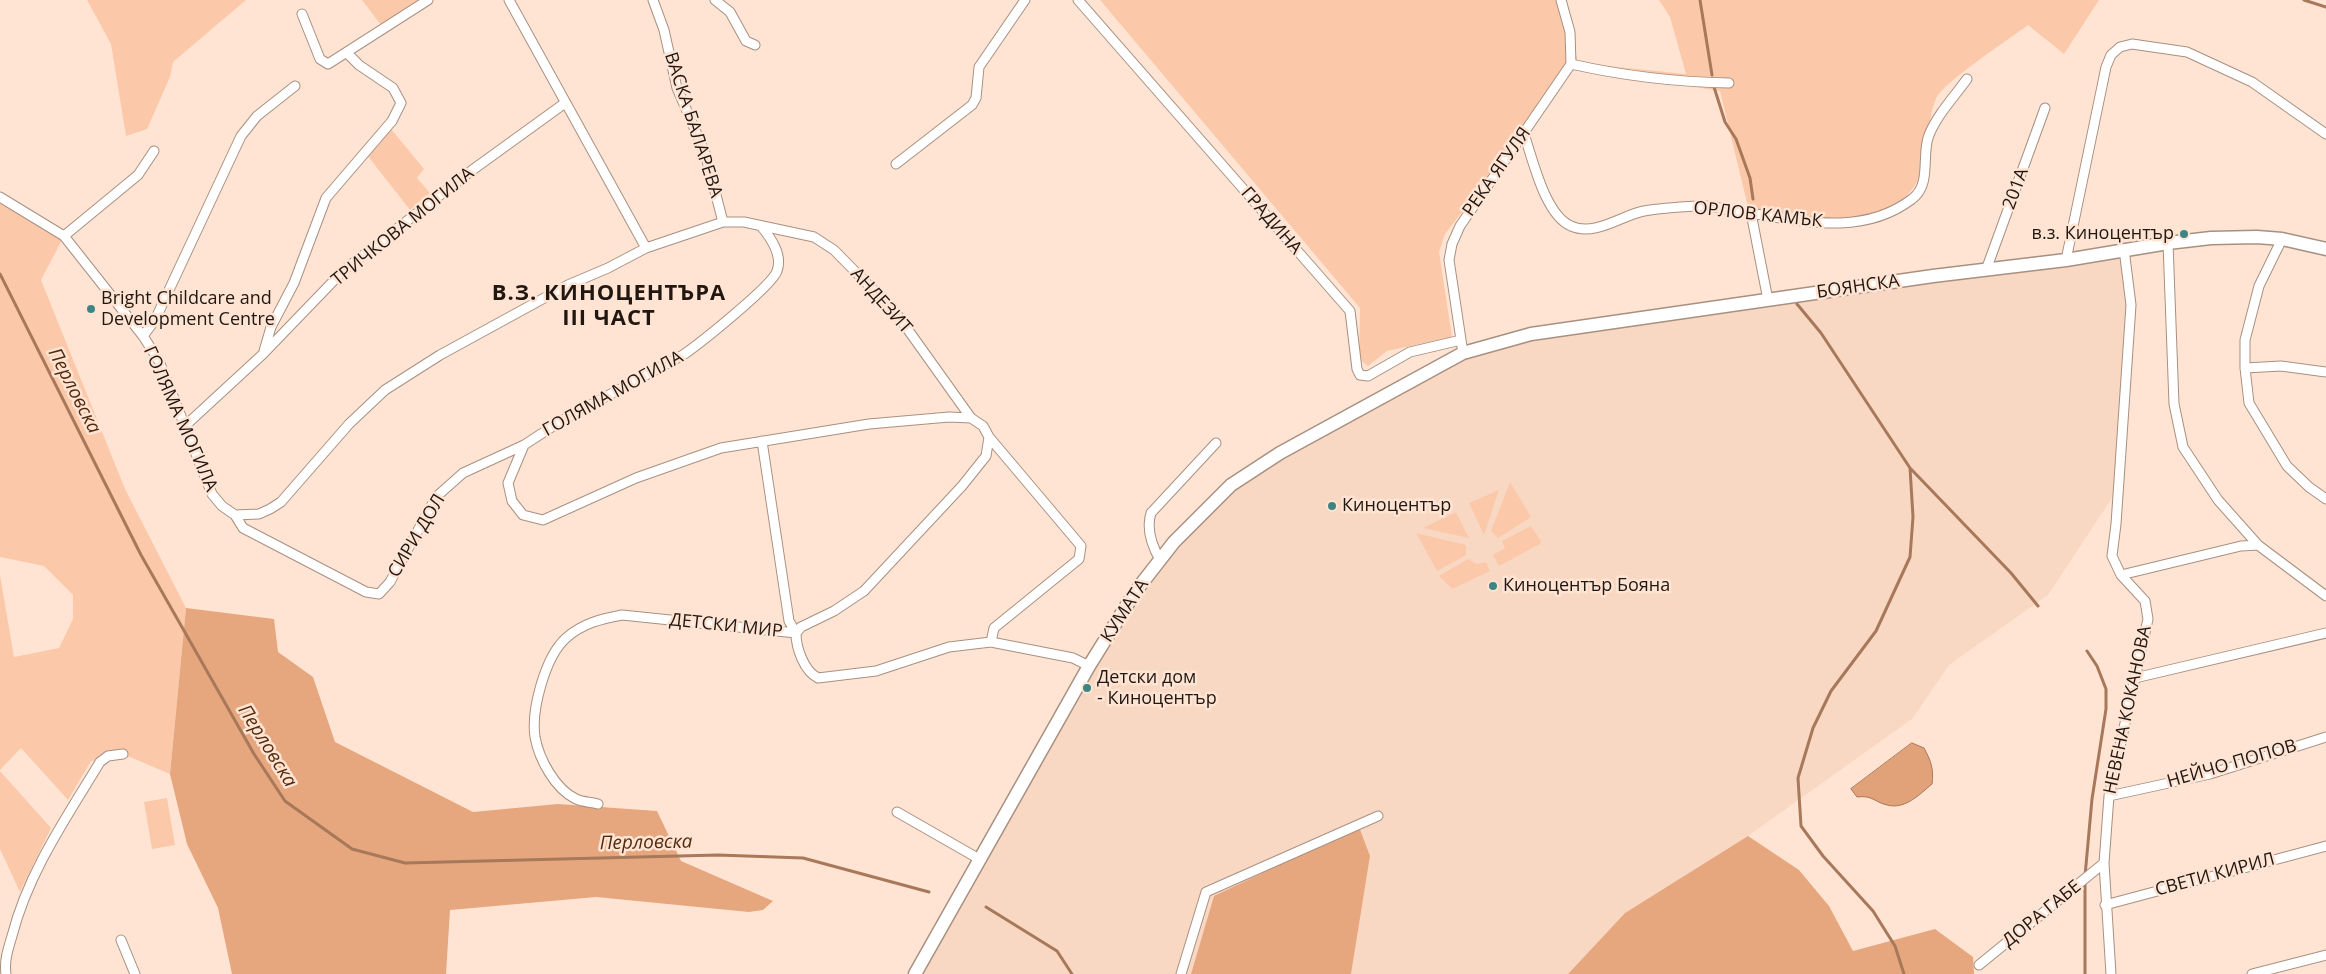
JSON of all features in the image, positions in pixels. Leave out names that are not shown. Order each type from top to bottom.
[{"type":"main road","name":"БОЯНСКА","points":[[1400,389],[1463,353],[1531,334],[2212,238],[2282,239],[2326,249]]},
{"type":"main road","name":"КУМАТА","points":[[915,974],[1089,666],[1136,592],[1174,542],[1231,485],[1280,453],[1400,389]]},
{"type":"street","points":[[302,14],[320,59],[328,64],[428,0]]},
{"type":"street","points":[[509,0],[646,248]]},
{"type":"street","name":"ВАСКА БАЛАРЕВА","points":[[653,0],[664,30],[677,88],[705,154],[723,222]]},
{"type":"street","points":[[715,0],[730,12],[746,41],[754,45]]},
{"type":"street","points":[[896,164],[972,105],[976,98],[979,67],[1025,0]]},
{"type":"street","name":"ГРАДИНА","points":[[1078,0],[1350,311],[1357,369],[1360,375],[1368,376],[1410,352],[1460,340]]},
{"type":"street","points":[[1561,0],[1570,32],[1571,64],[1609,73],[1676,82],[1729,83]]},
{"type":"street","points":[[2066,260],[2106,67],[2111,55],[2120,47],[2132,44],[2188,52],[2252,82],[2326,134]]},
{"type":"street","points":[[263,354],[271,327],[294,283],[326,198],[392,121],[401,103],[393,88],[347,53]]},
{"type":"street","name":"РЕКА ЯГУЛЯ","points":[[1463,353],[1449,260],[1452,244],[1460,226],[1571,64]]},
{"type":"street","name":"ОРЛОВ КАМЪК","points":[[1524,134],[1545,191],[1558,216],[1572,226],[1585,229],[1643,211],[1698,206],[1812,223],[1874,220],[1893,212],[1915,198],[1923,183],[1928,136],[1941,113],[1967,79]]},
{"type":"street","points":[[143,336],[155,320],[241,136],[253,120],[296,86]]},
{"type":"street","name":"ТРИЧКОВА МОГИЛА","points":[[186,425],[263,354],[344,270],[471,170],[565,103]]},
{"type":"street","name":"201А","points":[[1986,270],[2045,108]]},
{"type":"street","points":[[64,236],[138,174],[154,151]]},
{"type":"street","name":"ГОЛЯМА МОГИЛА","points":[[0,197],[64,236],[143,336],[159,361],[212,494],[222,506],[235,515]]},
{"type":"street","points":[[1751,213],[1768,300]]},
{"type":"street","points":[[235,515],[258,514],[281,502],[324,449],[385,390],[440,355],[500,321],[646,248],[723,222],[744,222],[761,226]]},
{"type":"street","name":"ГОЛЯМА МОГИЛА","points":[[761,226],[770,237],[779,257],[777,272],[765,287],[695,347],[650,374],[561,421],[524,445],[508,483],[512,501],[523,515],[543,520],[636,478],[712,451],[869,424],[971,418]]},
{"type":"street","name":"АНДЕЗИТ","points":[[761,226],[814,237],[834,250],[896,313],[971,418]]},
{"type":"street","points":[[2282,239],[2259,286],[2245,340],[2245,368],[2249,403],[2287,466],[2308,487],[2326,499]]},
{"type":"street","points":[[2168,243],[2174,404],[2182,447],[2218,500],[2258,545],[2326,596]]},
{"type":"street","name":"НЕВЕНА КОКАНОВА","points":[[2111,974],[2105,905],[2104,863],[2109,796],[2148,619],[2145,602],[2121,575],[2112,556],[2116,524],[2131,305],[2124,249]]},
{"type":"street","points":[[2245,368],[2280,366],[2326,372]]},
{"type":"street","points":[[971,418],[982,426],[1081,546],[1079,559],[994,628],[991,642]]},
{"type":"street","points":[[762,442],[789,621],[796,633],[801,628],[834,611],[864,591],[962,486],[986,456],[989,436]]},
{"type":"street","points":[[1160,560],[1151,544],[1149,519],[1151,513],[1216,443]]},
{"type":"street","name":"СИРИ ДОЛ","points":[[235,515],[242,528],[366,592],[379,594],[390,582],[436,497],[463,473],[524,445]]},
{"type":"street","points":[[2121,575],[2241,546],[2258,545]]},
{"type":"street","name":"ДЕТСКИ МИР","points":[[598,804],[576,800],[564,791],[545,766],[535,736],[536,702],[553,656],[565,639],[580,627],[596,620],[622,615],[796,633],[796,641],[807,668],[811,674],[818,678],[876,671],[948,647],[991,642],[1073,658],[1089,666]]},
{"type":"street","points":[[2135,678],[2326,633]]},
{"type":"street","name":"НЕЙЧО ПОПОВ","points":[[2109,796],[2210,774],[2326,737]]},
{"type":"street","points":[[6,974],[5,964],[20,906],[51,843],[100,762],[108,756],[123,754]]},
{"type":"street","points":[[897,812],[980,860]]},
{"type":"street","points":[[1181,974],[1206,892],[1378,816]]},
{"type":"street","name":"СВЕТИ КИРИЛ","points":[[2105,905],[2326,846]]},
{"type":"street","name":"ДОРА ГАБЕ","points":[[1979,965],[2104,863]]},
{"type":"street","points":[[121,940],[135,974]]},
{"type":"street","points":[[2252,974],[2326,955]]},
{"type":"shaded area","points":[[87,0],[246,0],[173,62],[170,77],[147,129],[126,136],[111,44]]},
{"type":"shaded area","points":[[362,0],[420,0],[381,25]]},
{"type":"shaded area","points":[[1100,0],[1564,0],[1578,63],[1686,74],[1670,17],[1659,0],[2099,0],[2064,54],[2028,25],[1951,83],[1941,92],[1933,107],[1923,165],[1913,188],[1889,208],[1856,217],[1808,218],[1748,207],[1720,91],[1567,67],[1502,160],[1445,234],[1439,252],[1452,337],[1387,351],[1368,366],[1359,359],[1360,308]]},
{"type":"shaded area","points":[[391,129],[424,169],[417,178],[430,193],[410,210],[367,155]]},
{"type":"shaded area","points":[[0,197],[64,236],[41,280],[125,489],[186,608],[170,774],[130,757],[91,761],[68,800],[21,748],[0,770],[0,575],[14,657],[59,648],[73,619],[73,595],[44,566],[0,557]]},
{"type":"shaded area","points":[[2124,249],[2131,305],[2118,489],[2048,595],[1949,665],[1912,719],[1748,836],[1625,913],[1568,974],[1351,974],[1370,856],[1215,896],[1191,974],[915,974],[1136,592],[1231,485],[1463,353],[1531,334]]},
{"type":"shaded area","points":[[1510,482],[1531,517],[1498,538],[1491,531]]},
{"type":"shaded area","points":[[1499,490],[1484,535],[1469,503]]},
{"type":"shaded area","points":[[1456,512],[1469,538],[1423,528]]},
{"type":"shaded area","points":[[1531,526],[1541,541],[1540,544],[1499,566],[1493,555],[1505,548],[1502,541]]},
{"type":"shaded area","points":[[1416,533],[1466,545],[1466,555],[1437,571]]},
{"type":"shaded area","points":[[1468,559],[1477,564],[1486,562],[1490,571],[1452,589],[1439,576]]},
{"type":"shaded area","points":[[186,608],[274,619],[278,652],[313,677],[335,742],[473,812],[558,804],[657,811],[681,861],[773,901],[763,910],[749,912],[596,897],[450,910],[446,974],[232,974],[218,908],[187,844],[170,774]]},
{"type":"shaded area","points":[[1912,743],[1924,748],[1932,769],[1932,784],[1912,800],[1900,805],[1887,805],[1870,798],[1857,797],[1851,789]]},
{"type":"shaded area","points":[[0,771],[51,828],[20,892],[0,849]]},
{"type":"shaded area","points":[[167,798],[175,845],[152,849],[144,802]]},
{"type":"shaded area","points":[[1359,827],[1370,856],[1351,974],[1191,974],[1214,896]]},
{"type":"shaded area","points":[[1748,836],[1799,870],[1829,906],[1853,951],[1935,929],[1973,957],[1974,974],[1568,974],[1625,913]]},
{"type":"waterway","points":[[1700,0],[1712,75]]},
{"type":"waterway","points":[[2304,0],[2326,7]]},
{"type":"waterway","points":[[1714,87],[1725,122],[1736,139],[1750,178],[1753,199]]},
{"type":"waterway","name":"Перловска","points":[[0,274],[141,555],[254,754],[285,801],[352,849],[405,863],[718,855],[803,858],[929,892]]},
{"type":"waterway","points":[[1797,304],[1821,333],[1910,468],[2011,573],[2038,606]]},
{"type":"waterway","points":[[1904,974],[1895,946],[1873,911],[1823,856],[1801,826],[1798,778],[1813,728],[1831,691],[1876,631],[1910,557],[1913,517],[1910,468]]},
{"type":"waterway","points":[[2085,876],[2092,799],[2106,709],[2106,689],[2097,666],[2087,651]]},
{"type":"waterway","points":[[2085,882],[2085,974]]},
{"type":"waterway","name":"Перловска","points":[[986,907],[1057,951],[1072,974]]},
{"type":"place","name":"в.з. Киноцентър","points":[[2184,234]]},
{"type":"place","name":"Bright Childcare and Development Centre","points":[[91,309]]},
{"type":"place","name":"Киноцентър","points":[[1332,506]]},
{"type":"place","name":"Киноцентър Бояна","points":[[1493,586]]},
{"type":"place","name":"Детски дом - Киноцентър","points":[[1087,688]]},
{"type":"district","name":"В.З. КИНОЦЕНТЪРА ІІІ ЧАСТ","points":[[609,306]]}]
